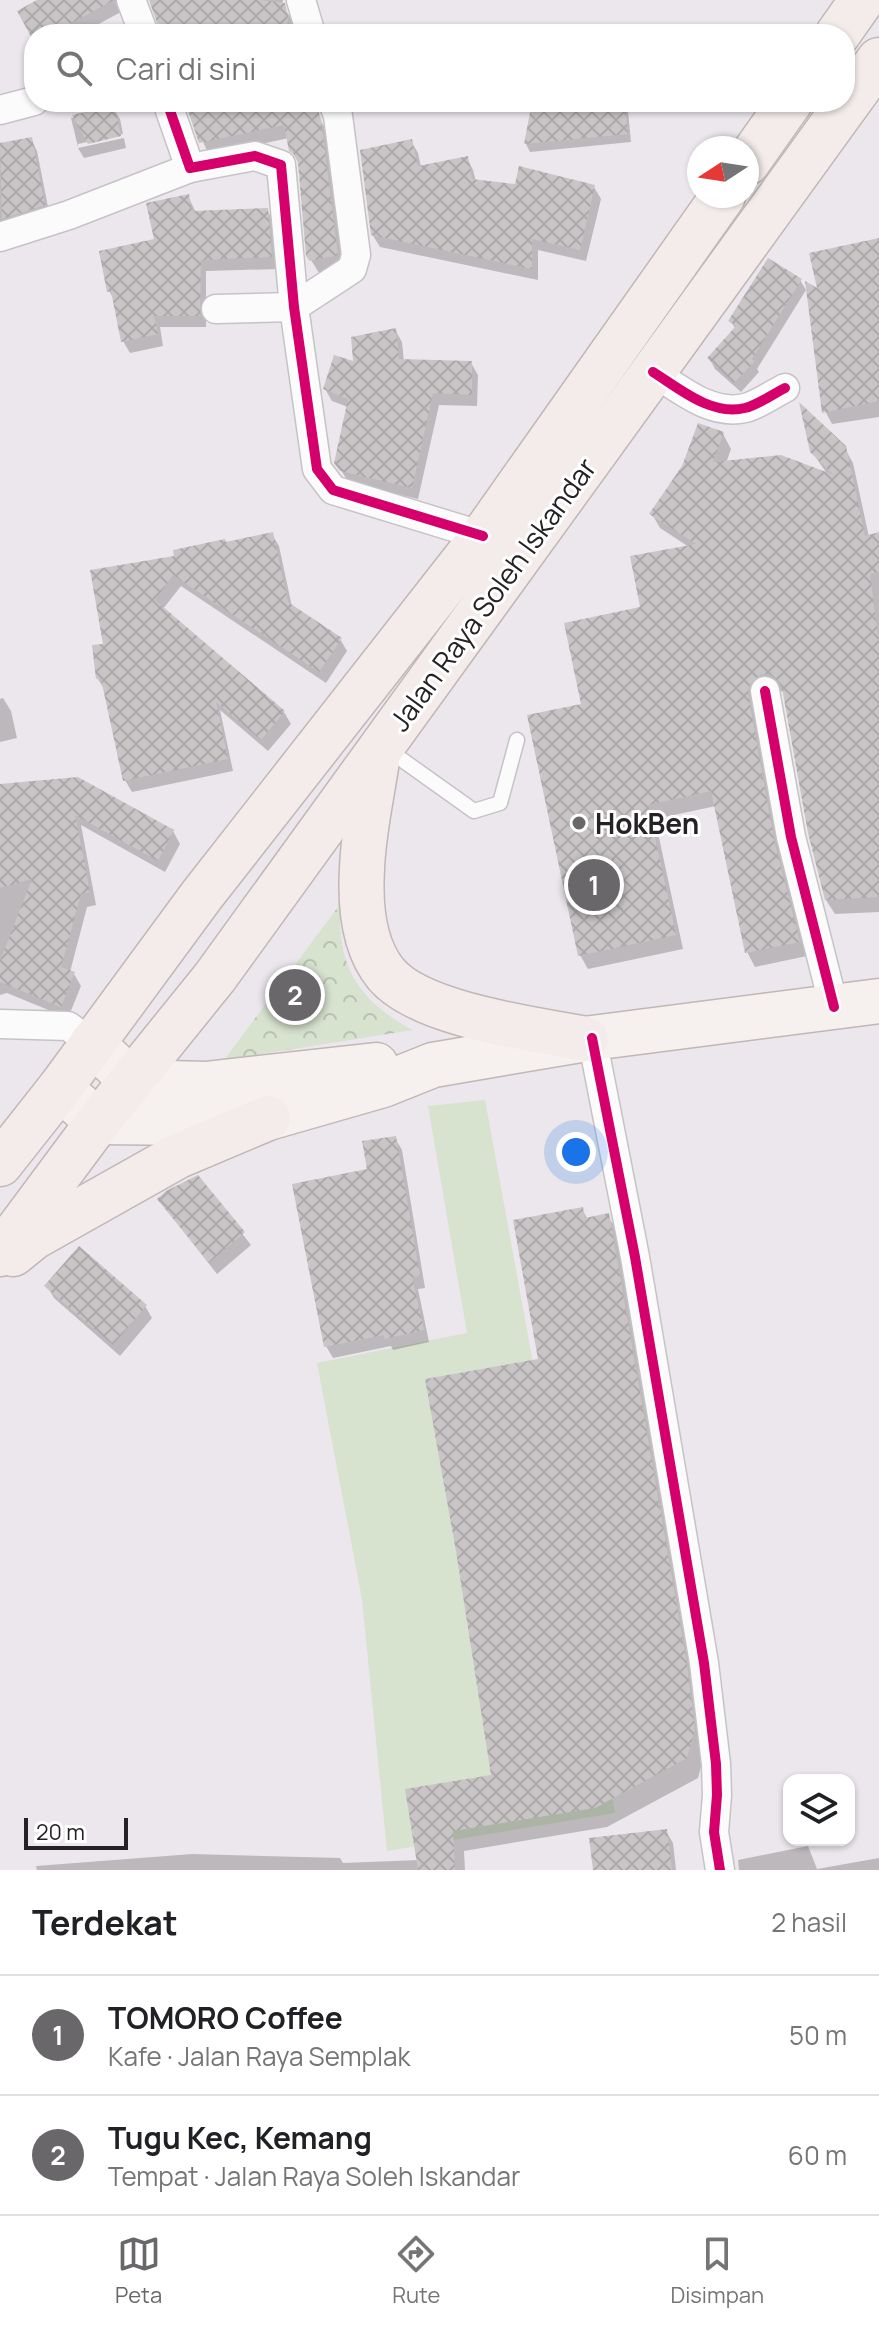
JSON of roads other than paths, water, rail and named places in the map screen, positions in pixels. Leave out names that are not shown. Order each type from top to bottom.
[{"type":"highway","points":[[845,24],[862,0]]},
{"type":"highway","name":"Jalan Raya Soleh Iskandar","points":[[855,87],[879,60]]},
{"type":"highway","points":[[759,146],[783,112]]},
{"type":"highway","name":"Jalan Raya Soleh Iskandar","points":[[0,1254],[98,1122],[215,977],[653,372],[836,112]]},
{"type":"highway","name":"Jalan Raya Soleh Iskandar","points":[[0,1164],[202,895],[483,536],[715,208]]},
{"type":"highway","points":[[380,750],[362,880],[364,917],[371,948],[387,975],[422,999],[473,1017],[589,1038]]},
{"type":"highway","points":[[0,1265],[34,1237],[115,1190],[178,1156],[268,1118]]},
{"type":"main road","points":[[92,1043],[133,1082],[205,1084],[378,1065],[426,1067],[589,1038],[879,1001]]},
{"type":"main road","points":[[60,1088],[98,1122],[198,1123],[268,1118],[383,1085],[426,1067]]},
{"type":"street","points":[[131,0],[140,24]]},
{"type":"street","points":[[301,0],[308,24]]},
{"type":"street","points":[[0,110],[24,104]]},
{"type":"street","points":[[170,112],[190,168]]},
{"type":"street","points":[[216,309],[294,307],[352,269],[356,255],[337,112]]},
{"type":"street","points":[[0,237],[69,215],[190,168],[255,156],[281,165],[294,307],[317,469],[333,490],[483,536]]},
{"type":"street","points":[[653,372],[708,405],[725,409],[746,408],[785,388]]},
{"type":"street","points":[[765,691],[791,837],[834,1007]]},
{"type":"street","points":[[0,1024],[68,1026],[92,1043]]},
{"type":"street","points":[[589,1038],[635,1257],[704,1663],[714,1746],[717,1795],[714,1832],[720,1870]]},
{"type":"lane","points":[[380,750],[474,811],[500,803],[517,740]]},
{"type":"place","name":"HokBen","points":[[579,823]]},
{"type":"place","name":"TOMORO Coffee","points":[[594,885]]},
{"type":"place","name":"Tugu Kec, Kemang","points":[[295,995]]}]
